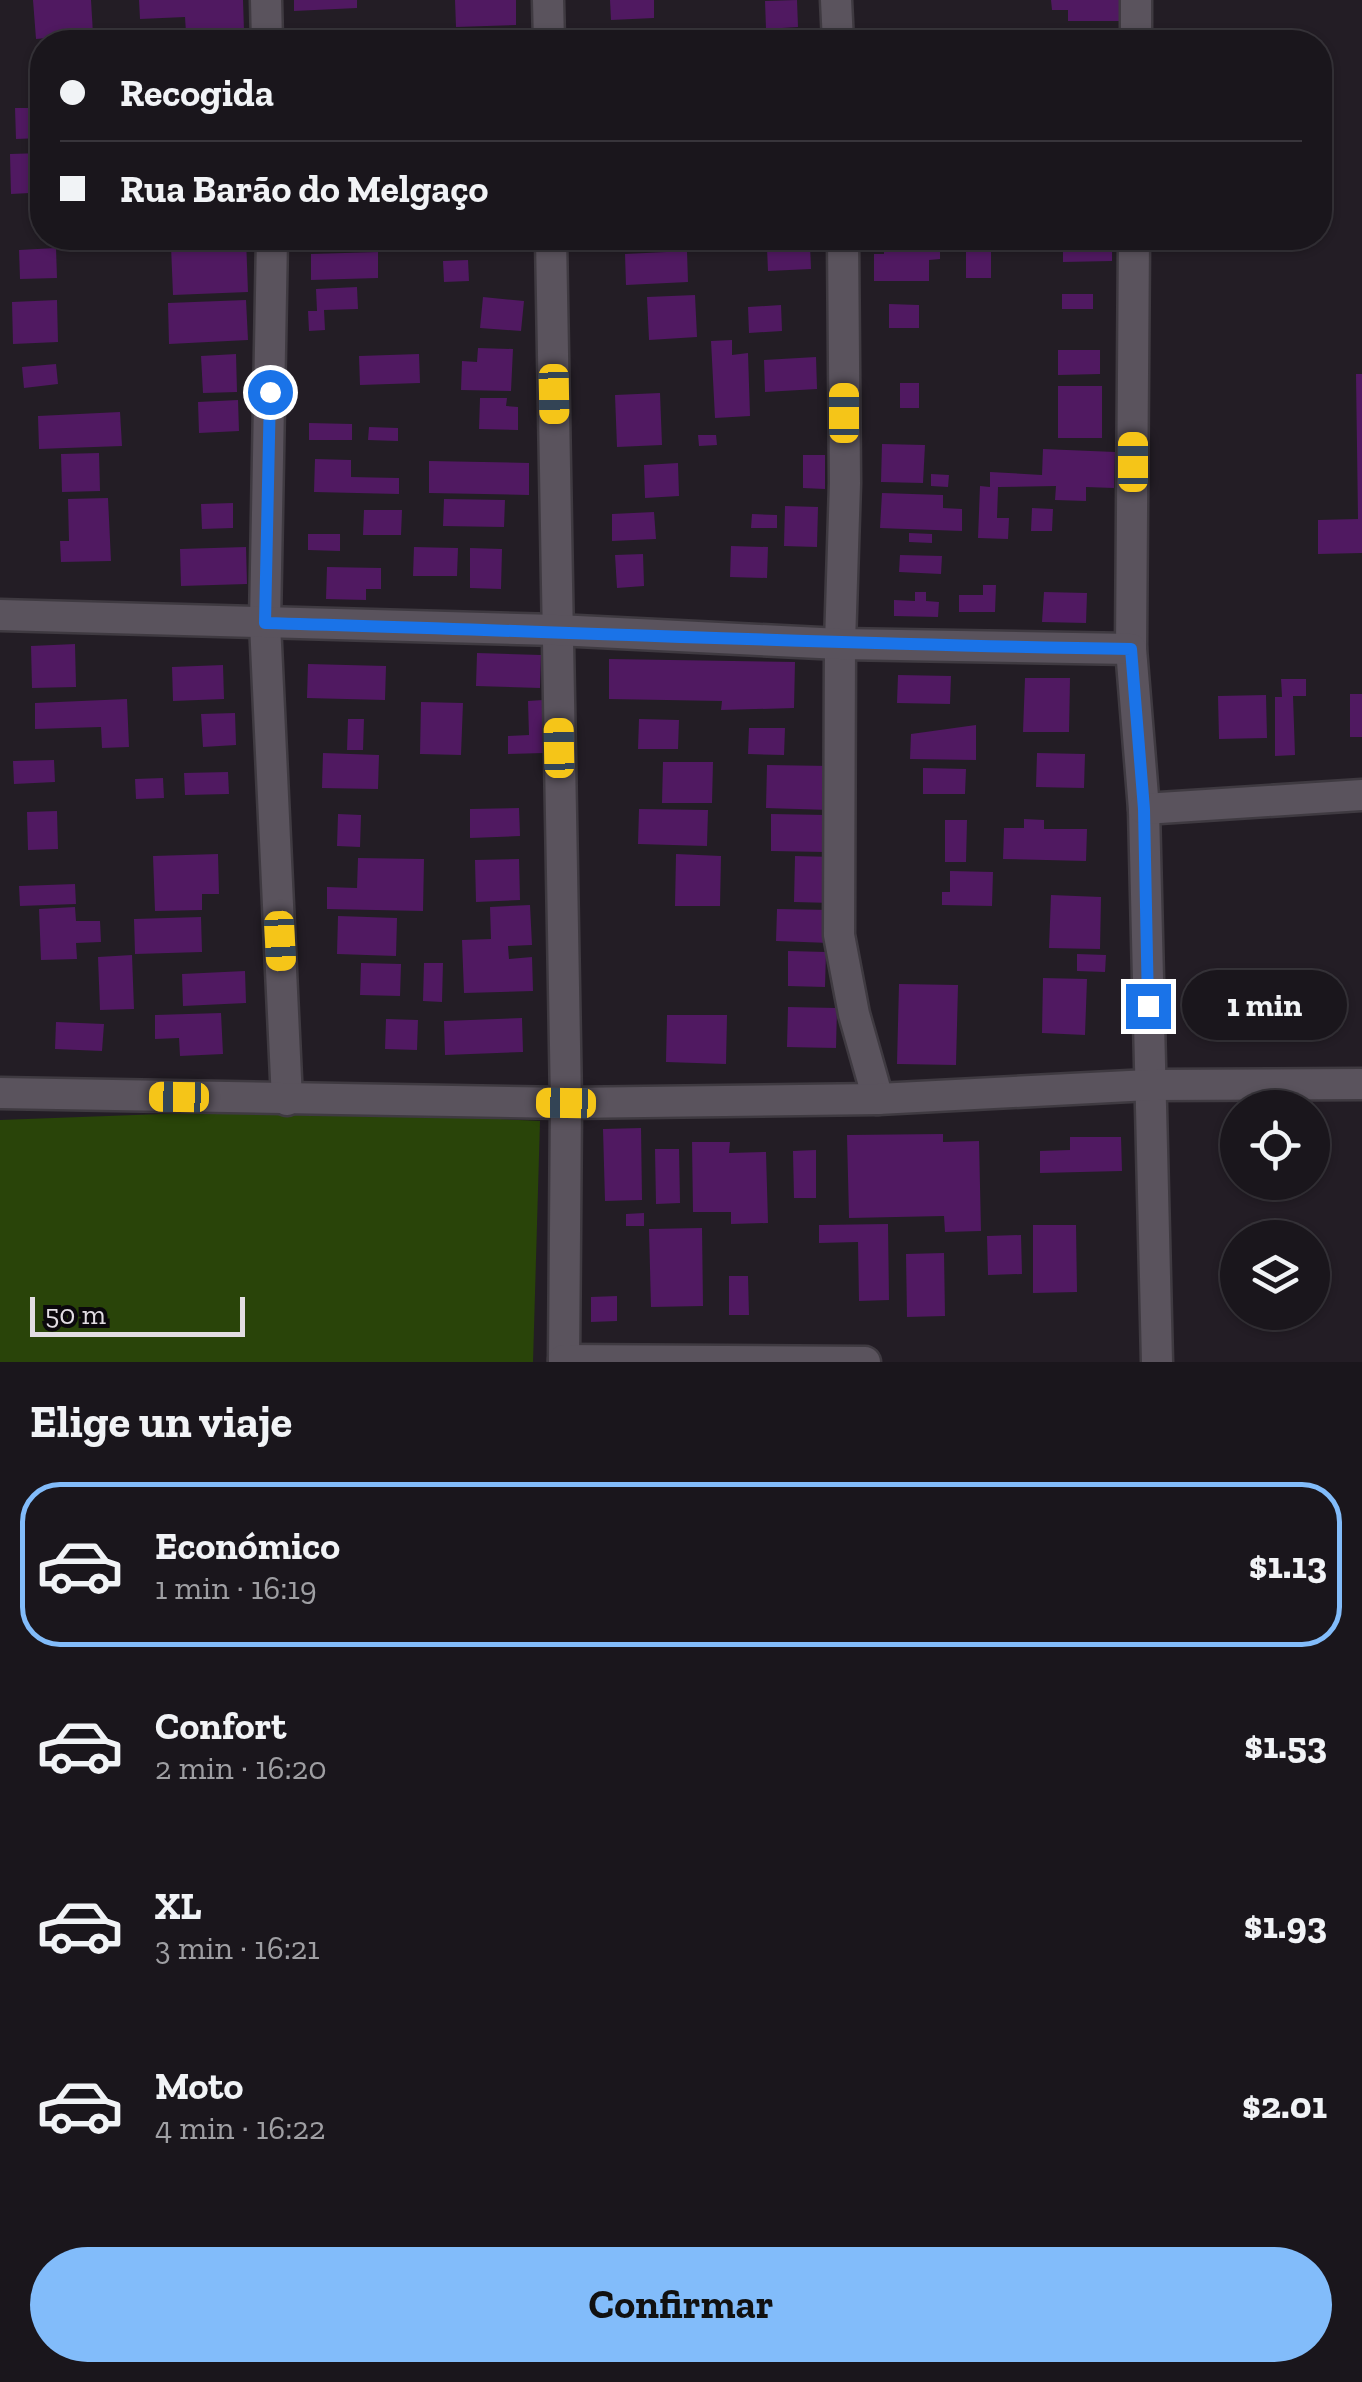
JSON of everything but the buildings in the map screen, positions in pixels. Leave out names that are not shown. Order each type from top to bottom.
[{"type":"street","points":[[266,0],[267,30]]},
{"type":"street","points":[[548,0],[549,30]]},
{"type":"street","points":[[836,0],[837,30]]},
{"type":"street","points":[[1136,0],[1136,30]]},
{"type":"street","points":[[272,250],[265,623],[287,1100]]},
{"type":"street","points":[[551,250],[566,1103],[564,1361],[866,1362]]},
{"type":"street","points":[[842,250],[845,483],[838,935],[854,1014],[878,1100]]},
{"type":"street","points":[[1134,250],[1131,649],[1144,809],[1156,1362]]},
{"type":"street","points":[[0,615],[557,630],[840,644],[1131,649]]},
{"type":"street","points":[[1144,809],[1362,795]]},
{"type":"street","points":[[0,1093],[566,1103],[878,1100],[1149,1085],[1362,1084]]},
{"type":"green space","points":[[298,1109],[540,1121],[533,1362],[0,1362],[0,1120]]},
{"type":"route","points":[[270,392],[265,623],[557,630],[840,644],[1131,649],[1144,809],[1148,1006]]}]
